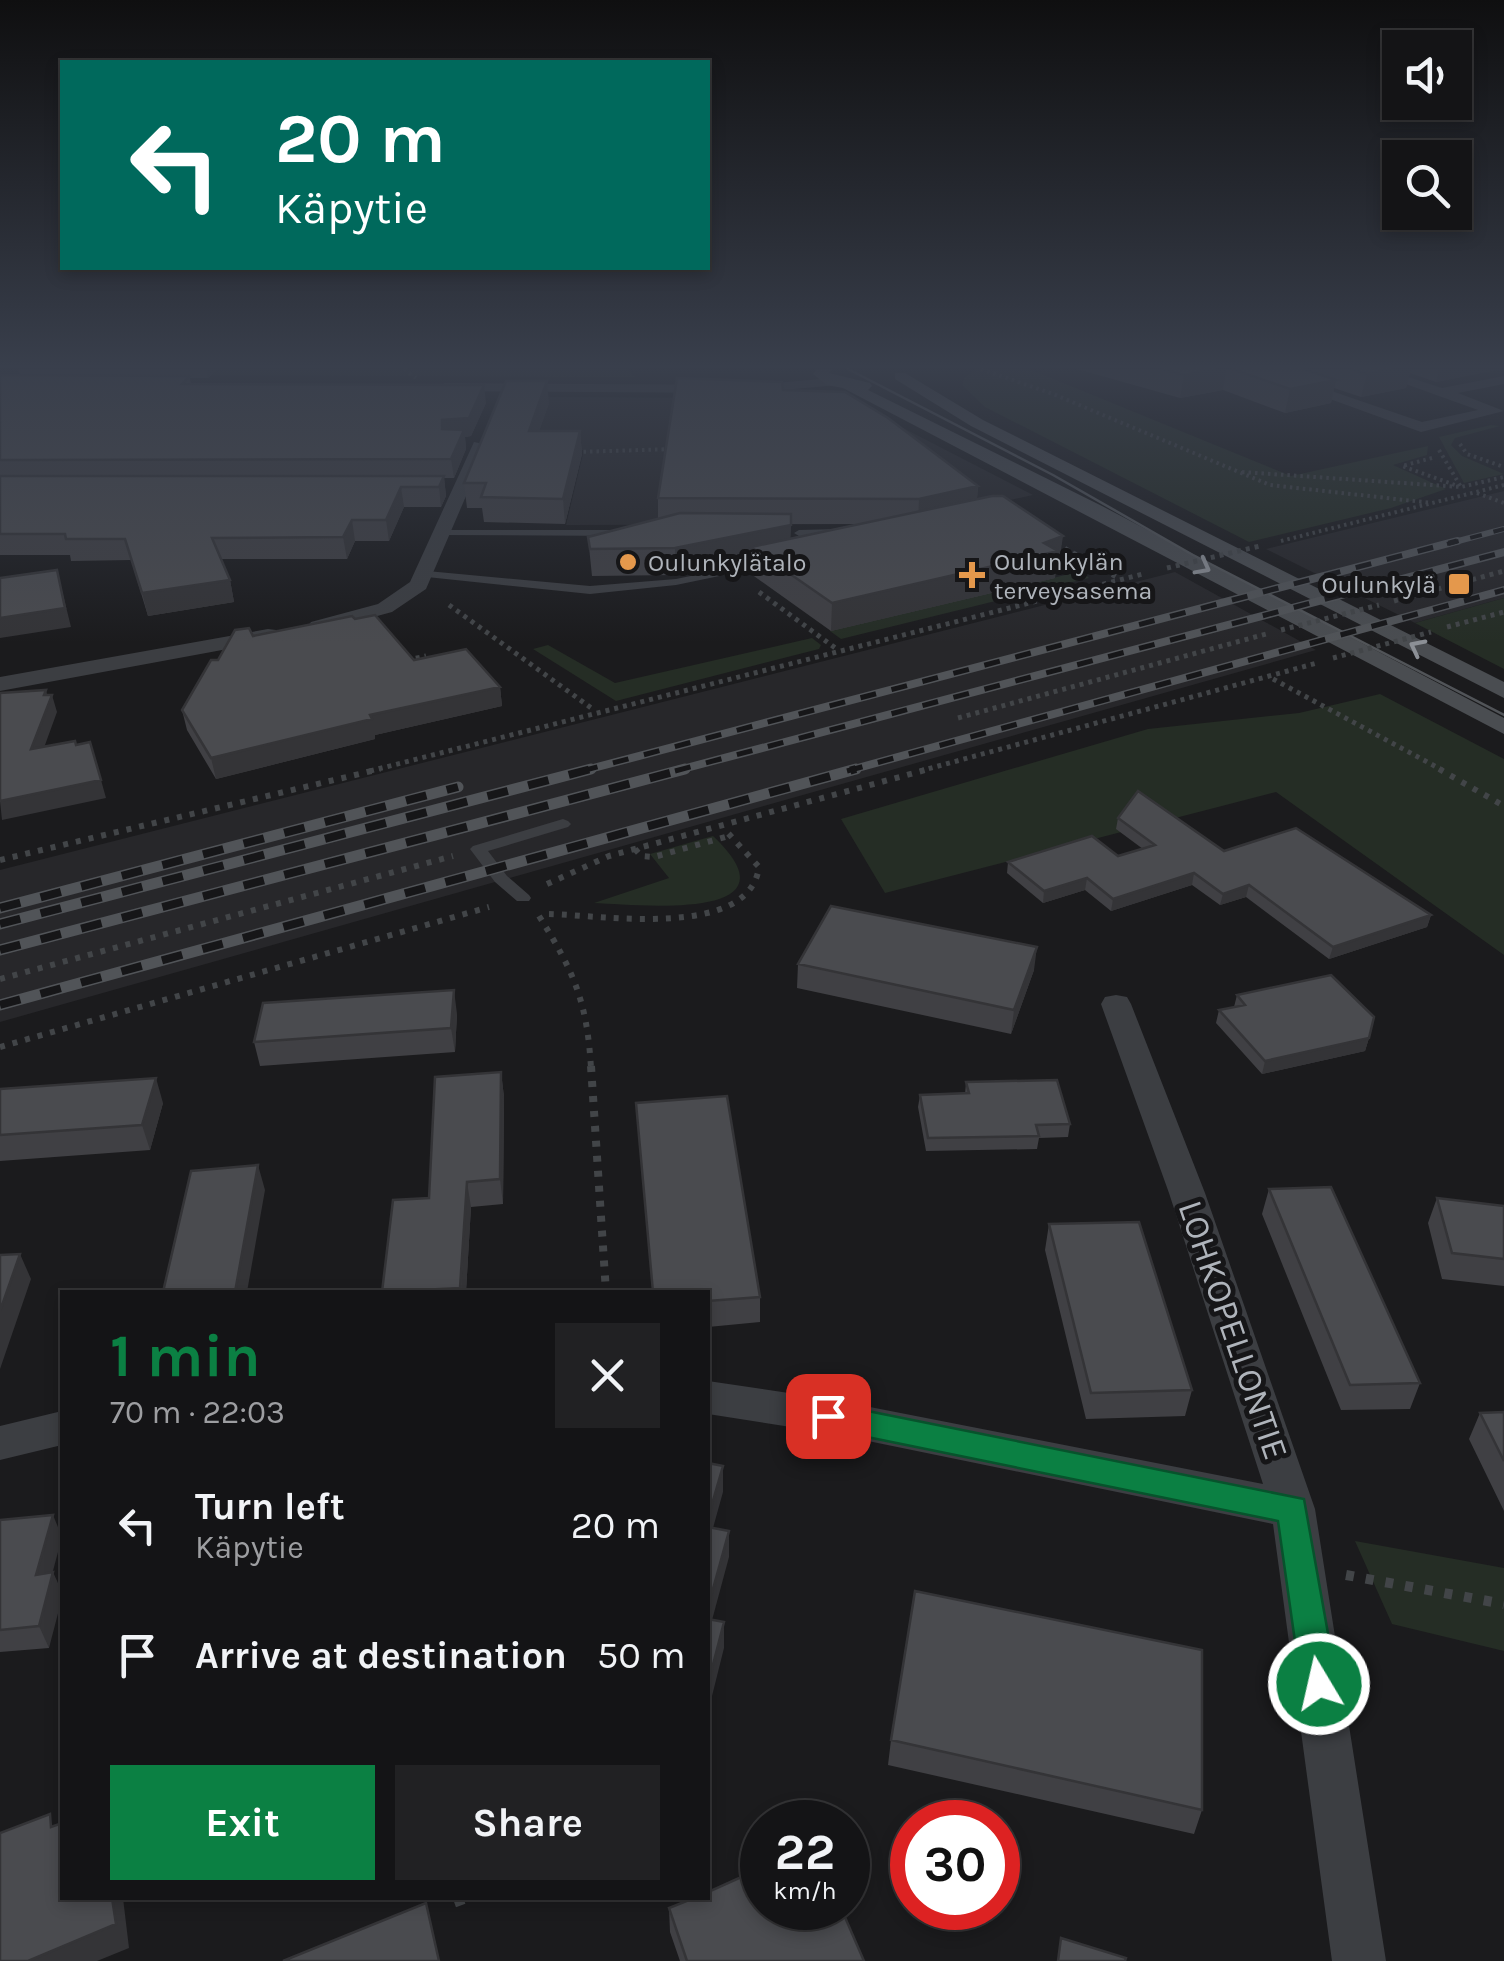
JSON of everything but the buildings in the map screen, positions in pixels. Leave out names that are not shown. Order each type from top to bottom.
[{"type":"main road","points":[[997,461],[1504,727]]},
{"type":"main road","points":[[1051,461],[1504,691]]},
{"type":"street","points":[[0,684],[334,623],[384,608],[412,592],[427,574],[471,461]]},
{"type":"street","points":[[439,487],[463,487]]},
{"type":"street","name":"LOHKOPELLONTIE","points":[[1116,1004],[1187,1193],[1293,1509],[1360,1961]]},
{"type":"street","points":[[710,1398],[828,1416],[1293,1509]]},
{"type":"street","points":[[0,1443],[60,1428]]},
{"type":"lane","points":[[784,533],[799,539],[858,532]]},
{"type":"lane","points":[[444,534],[648,533]]},
{"type":"lane","points":[[427,574],[590,590],[676,582],[784,559]]},
{"type":"lane","points":[[523,898],[478,849],[562,824]]},
{"type":"path","points":[[1208,461],[1298,490],[1432,502]]},
{"type":"path","points":[[1423,461],[1402,466],[1504,502]]},
{"type":"path","points":[[1444,461],[1461,488]]},
{"type":"path","points":[[1232,471],[1461,488],[1504,477]]},
{"type":"path","points":[[1279,542],[1504,485]]},
{"type":"path","points":[[1052,541],[1120,579]]},
{"type":"path","points":[[0,860],[542,730],[1260,546]]},
{"type":"path","points":[[730,571],[839,651]]},
{"type":"path","points":[[958,718],[1504,572]]},
{"type":"path","points":[[412,592],[432,594],[460,612],[594,710]]},
{"type":"path","points":[[0,1047],[523,898],[571,871],[635,849],[1504,612]]},
{"type":"path","points":[[788,621],[796,619]]},
{"type":"path","points":[[391,663],[426,656]]},
{"type":"path","points":[[1272,678],[1397,743],[1504,806]]},
{"type":"path","points":[[538,914],[696,915],[728,908],[758,881],[759,867],[729,834],[654,858],[641,856],[635,849]]},
{"type":"path","points":[[0,979],[478,849]]},
{"type":"path","points":[[523,898],[538,914],[570,966],[588,1018],[606,1290]]},
{"type":"path","points":[[1300,1564],[1504,1604]]},
{"type":"path","points":[[459,1900],[462,1912]]},
{"type":"shaded area","points":[[581,461],[966,461],[1033,495],[897,524],[566,525]]},
{"type":"shaded area","points":[[1090,461],[1253,461],[1291,476],[1362,461],[1408,461],[1393,465],[1446,489],[1391,508],[1249,542]]},
{"type":"shaded area","points":[[1452,461],[1473,461],[1504,474],[1464,483]]},
{"type":"shaded area","points":[[1504,491],[1504,598],[1415,623],[1266,549]]},
{"type":"shaded area","points":[[1082,571],[1089,578],[841,639],[830,631]]},
{"type":"shaded area","points":[[1175,572],[1316,650],[0,1022],[0,870]]},
{"type":"shaded area","points":[[1504,598],[1504,669],[1415,623]]},
{"type":"shaded area","points":[[812,638],[821,645],[819,649],[616,701],[533,649],[548,645],[615,683]]},
{"type":"shaded area","points":[[1380,694],[1504,759],[1504,955],[1276,792],[885,893],[841,819],[1148,729],[1299,713]]},
{"type":"shaded area","points":[[713,836],[736,864],[739,883],[727,896],[675,905],[594,903],[669,878],[650,854]]},
{"type":"shaded area","points":[[1355,1541],[1504,1568],[1504,1651],[1392,1624]]},
{"type":"tram line","points":[[1025,461],[1193,555],[1504,715]]},
{"type":"railway","points":[[1447,544],[1504,529]]},
{"type":"railway","points":[[582,771],[1457,541]]},
{"type":"railway","points":[[675,771],[1504,552]]},
{"type":"railway","points":[[847,771],[1504,590]]},
{"type":"railway","points":[[0,924],[591,769]]},
{"type":"railway","points":[[0,950],[685,769]]},
{"type":"railway","points":[[0,1005],[856,769]]},
{"type":"railway","points":[[0,908],[458,787]]},
{"type":"place","name":"Oulunkylätalo","points":[[628,562]]},
{"type":"place","name":"Oulunkylän terveysasema","points":[[972,575]]},
{"type":"place","name":"Oulunkylä","points":[[1459,584]]},
{"type":"route","points":[[828,1416],[1293,1509],[1319,1684]]}]
